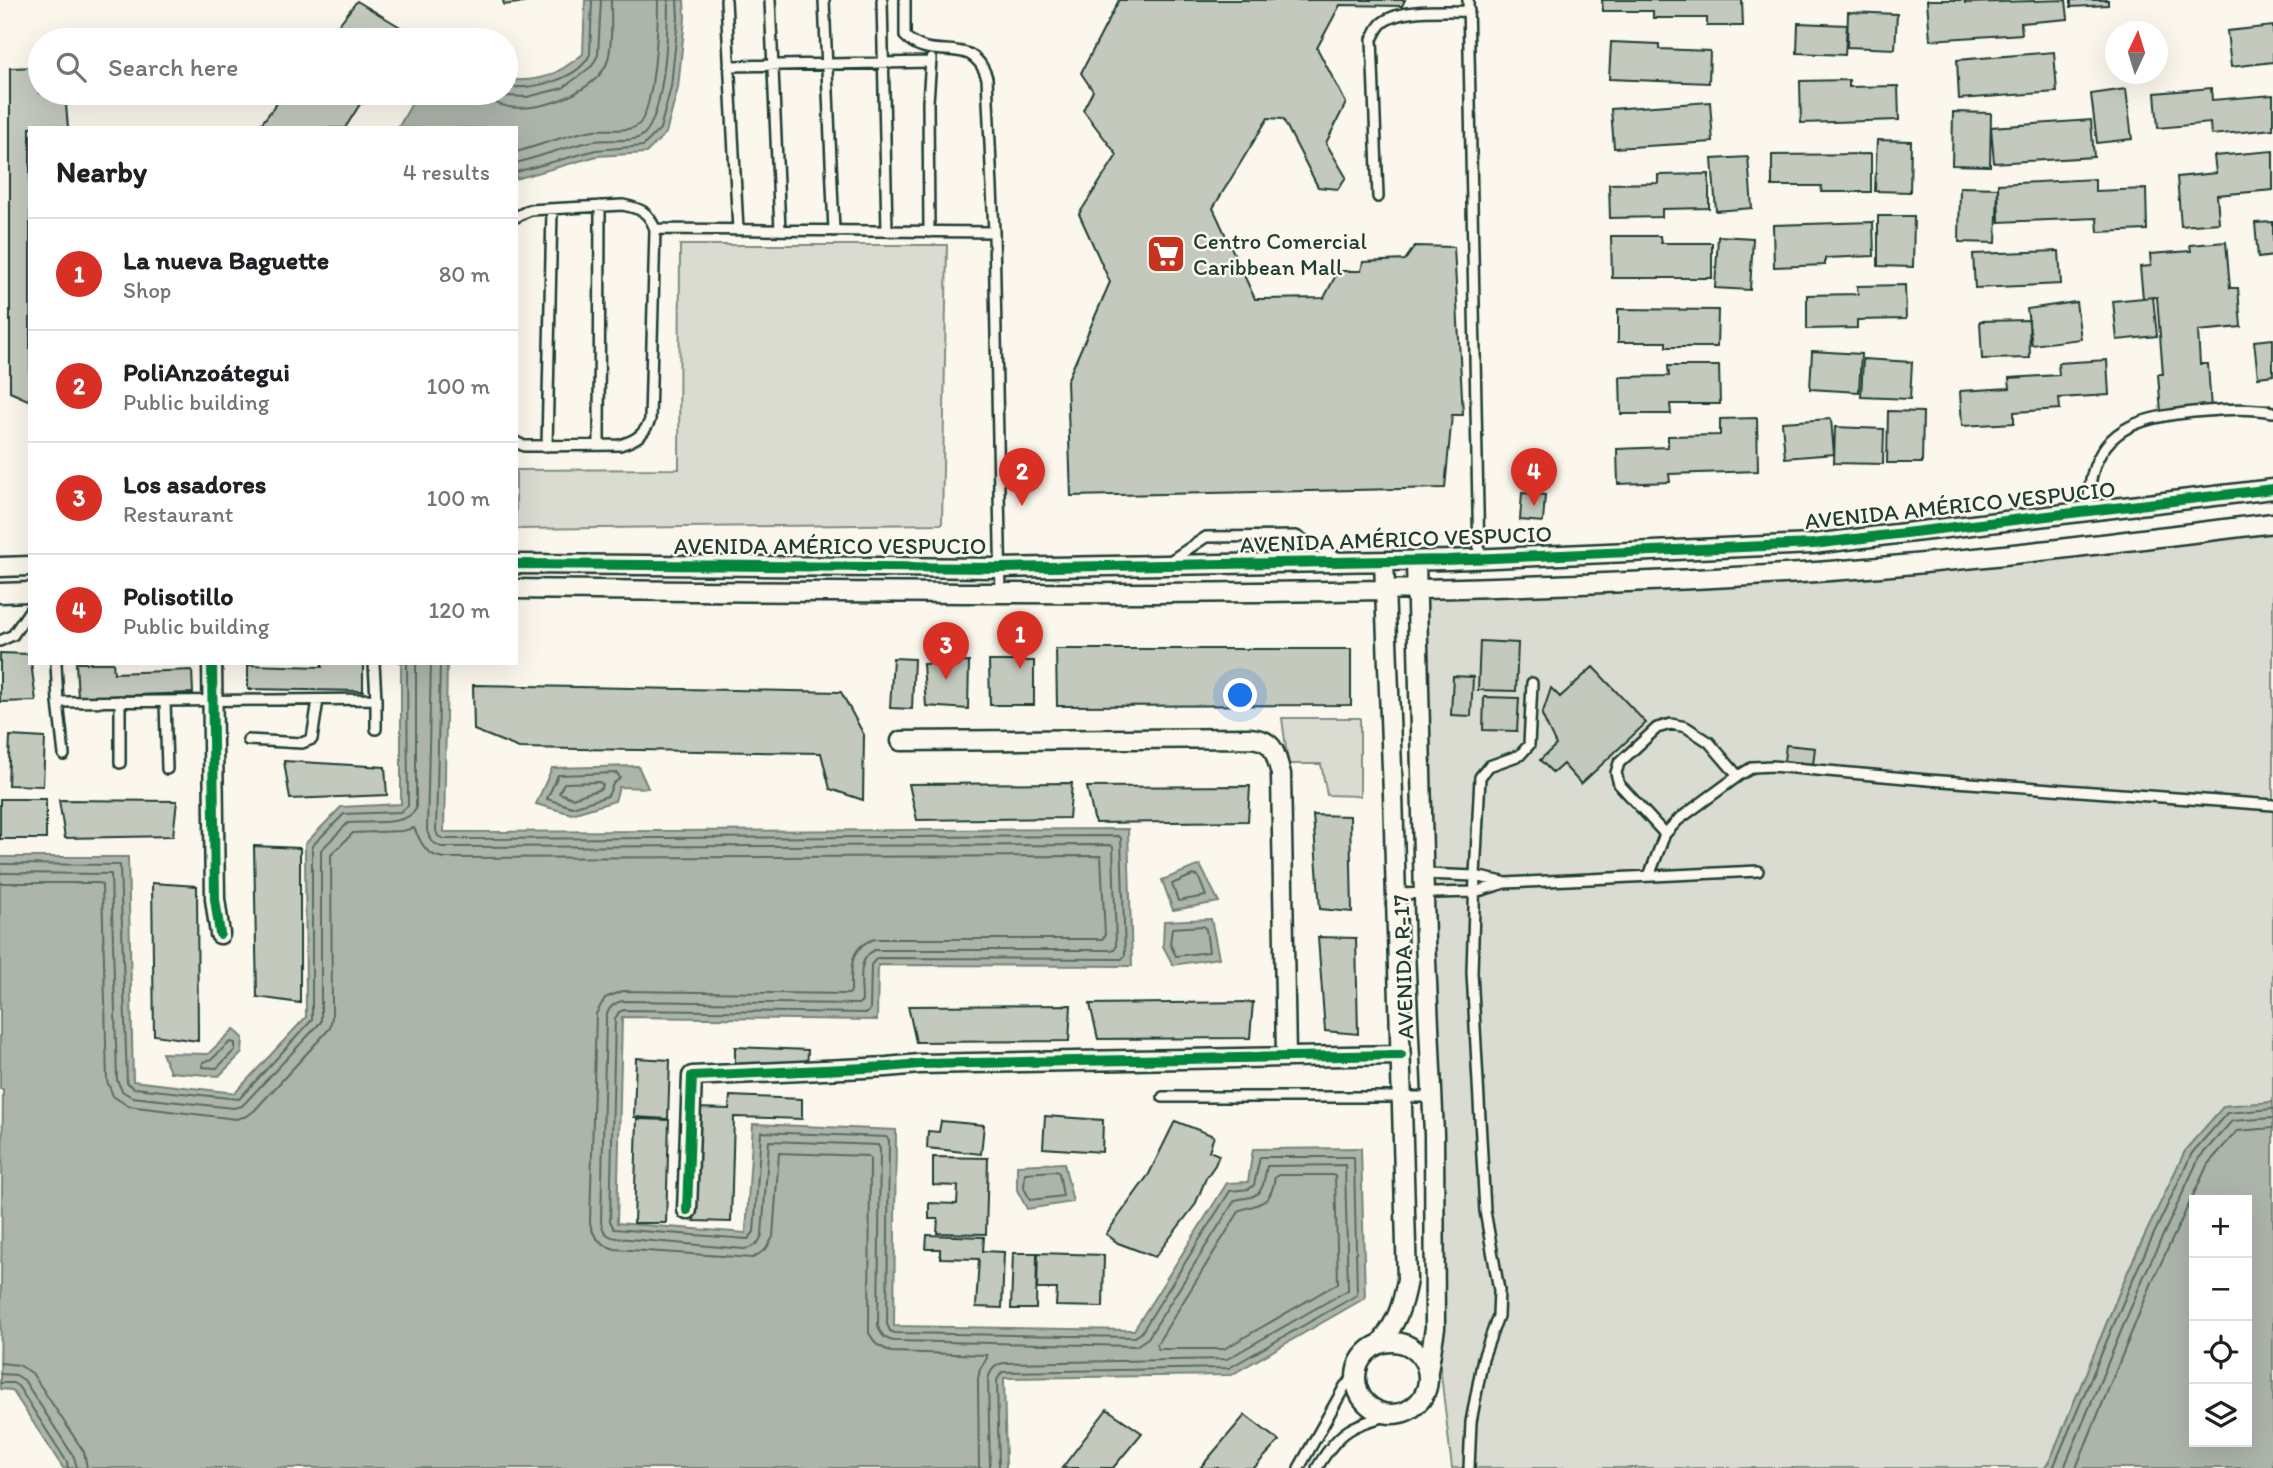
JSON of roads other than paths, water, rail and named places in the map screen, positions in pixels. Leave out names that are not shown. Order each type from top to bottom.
[{"type":"street","name":"AVENIDA AMÉRICO VESPUCIO","points":[[518,564],[1000,568],[1479,559],[1813,544],[2273,489]]},
{"type":"street","name":"AVENIDA AMÉRICO VESPUCIO","points":[[518,589],[1001,595],[1417,590],[1817,571],[2071,548],[2273,523]]},
{"type":"street","name":"AVENIDA R-17","points":[[1398,1413],[1407,1411],[1422,1399],[1426,1390],[1435,1328],[1434,1097],[1424,894],[1416,561]]},
{"type":"street","name":"AVENIDA R-17","points":[[1357,1376],[1363,1358],[1380,1345],[1394,1326],[1402,1309],[1407,1280],[1384,562]]},
{"type":"street","points":[[0,567],[28,566]]},
{"type":"street","points":[[0,593],[28,592]]},
{"type":"street","points":[[212,665],[215,899],[220,934]]},
{"type":"street","points":[[901,741],[1262,739],[1274,749],[1281,774],[1286,1056]]},
{"type":"street","points":[[687,1210],[692,1076],[919,1064],[1401,1055]]},
{"type":"street","points":[[1407,1280],[1436,1279]]},
{"type":"street","points":[[1380,1345],[1392,1342],[1415,1350],[1423,1359],[1427,1371]]},
{"type":"street","points":[[1357,1376],[1359,1391],[1365,1401],[1374,1409],[1385,1413],[1398,1413]]},
{"type":"lane","points":[[726,0],[738,230]]},
{"type":"lane","points":[[770,0],[775,65],[780,230]]},
{"type":"lane","points":[[824,0],[834,231]]},
{"type":"lane","points":[[882,0],[887,231]]},
{"type":"lane","points":[[905,0],[905,36],[915,46],[931,50],[961,50],[974,55],[983,64],[987,78],[994,232],[1001,595]]},
{"type":"lane","points":[[1468,0],[1479,559]]},
{"type":"lane","points":[[1378,197],[1372,39],[1378,26],[1403,13],[1469,11]]},
{"type":"lane","points":[[929,232],[928,102],[931,50]]},
{"type":"lane","points":[[729,65],[931,62]]},
{"type":"lane","points":[[518,216],[529,210],[623,205],[638,208],[650,217],[654,229],[650,420],[645,432],[635,440],[620,445],[524,446],[518,443]]},
{"type":"lane","points":[[599,445],[600,206]]},
{"type":"lane","points":[[547,446],[552,209]]},
{"type":"lane","points":[[654,229],[994,232]]},
{"type":"lane","points":[[2088,513],[2092,475],[2100,455],[2114,437],[2130,424],[2152,418],[2216,410],[2273,412]]},
{"type":"lane","points":[[1164,565],[1206,537],[1296,536],[1347,562]]},
{"type":"lane","points":[[0,641],[12,635],[28,613]]},
{"type":"lane","points":[[56,665],[64,755]]},
{"type":"lane","points":[[374,665],[376,729]]},
{"type":"lane","points":[[1469,1468],[1471,1422],[1483,1358],[1497,1316],[1499,1290],[1485,1211],[1472,972],[1480,777],[1489,766],[1520,755],[1529,746],[1532,683]]},
{"type":"lane","points":[[58,702],[376,699]]},
{"type":"lane","points":[[248,740],[302,743],[312,739],[318,700]]},
{"type":"lane","points":[[120,701],[120,763]]},
{"type":"lane","points":[[164,701],[167,769]]},
{"type":"lane","points":[[1665,834],[1619,783],[1616,773],[1619,763],[1657,728],[1671,724],[1686,727],[1709,741],[1738,776]]},
{"type":"lane","points":[[1649,876],[1665,834],[1678,820],[1753,767],[1772,766],[2273,805]]},
{"type":"lane","points":[[1395,894],[1475,892],[1505,883],[1758,871]]},
{"type":"lane","points":[[1424,874],[1475,876],[1505,883]]},
{"type":"lane","points":[[1163,1097],[1434,1097]]},
{"type":"lane","points":[[1299,1468],[1345,1386],[1357,1376]]},
{"type":"lane","points":[[1317,1468],[1330,1445],[1347,1429],[1398,1413]]},
{"type":"water","points":[[585,0],[684,0],[685,18],[678,88],[666,133],[646,153],[597,156],[518,178],[518,126],[399,126],[411,105],[518,105],[518,80],[547,76],[583,54]]},
{"type":"water","points":[[401,665],[447,665],[444,832],[1128,829],[1132,966],[878,965],[877,1020],[622,1017],[617,1223],[746,1233],[753,1124],[896,1130],[894,1326],[1134,1330],[1227,1183],[1248,1182],[1253,1149],[1361,1148],[1365,1298],[1231,1375],[1004,1378],[1006,1468],[63,1468],[12,1390],[0,1389],[3,1089],[0,1089],[0,857],[128,857],[133,1081],[235,1093],[306,1017],[305,844],[341,807],[401,804]]},
{"type":"water","points":[[638,766],[648,788],[619,787],[615,801],[572,814],[536,804],[552,768]]},
{"type":"water","points":[[1200,865],[1219,902],[1173,910],[1162,880]]},
{"type":"water","points":[[1211,919],[1219,958],[1173,965],[1163,946],[1164,921]]},
{"type":"water","points":[[234,1029],[243,1038],[242,1053],[219,1076],[170,1072],[162,1053],[208,1054]]},
{"type":"water","points":[[2273,1102],[2273,1468],[2045,1468],[2129,1269],[2186,1149],[2224,1106]]},
{"type":"water","points":[[1064,1163],[1073,1202],[1027,1209],[1017,1190],[1017,1165]]},
{"type":"place","name":"Centro Comercial Caribbean Mall","points":[[1166,254]]},
{"type":"place","name":"PoliAnzoátegui","points":[[1022,506]]},
{"type":"place","name":"Polisotillo","points":[[1534,506]]},
{"type":"place","name":"La nueva Baguette","points":[[1020,669]]},
{"type":"place","name":"Los asadores","points":[[946,680]]}]
